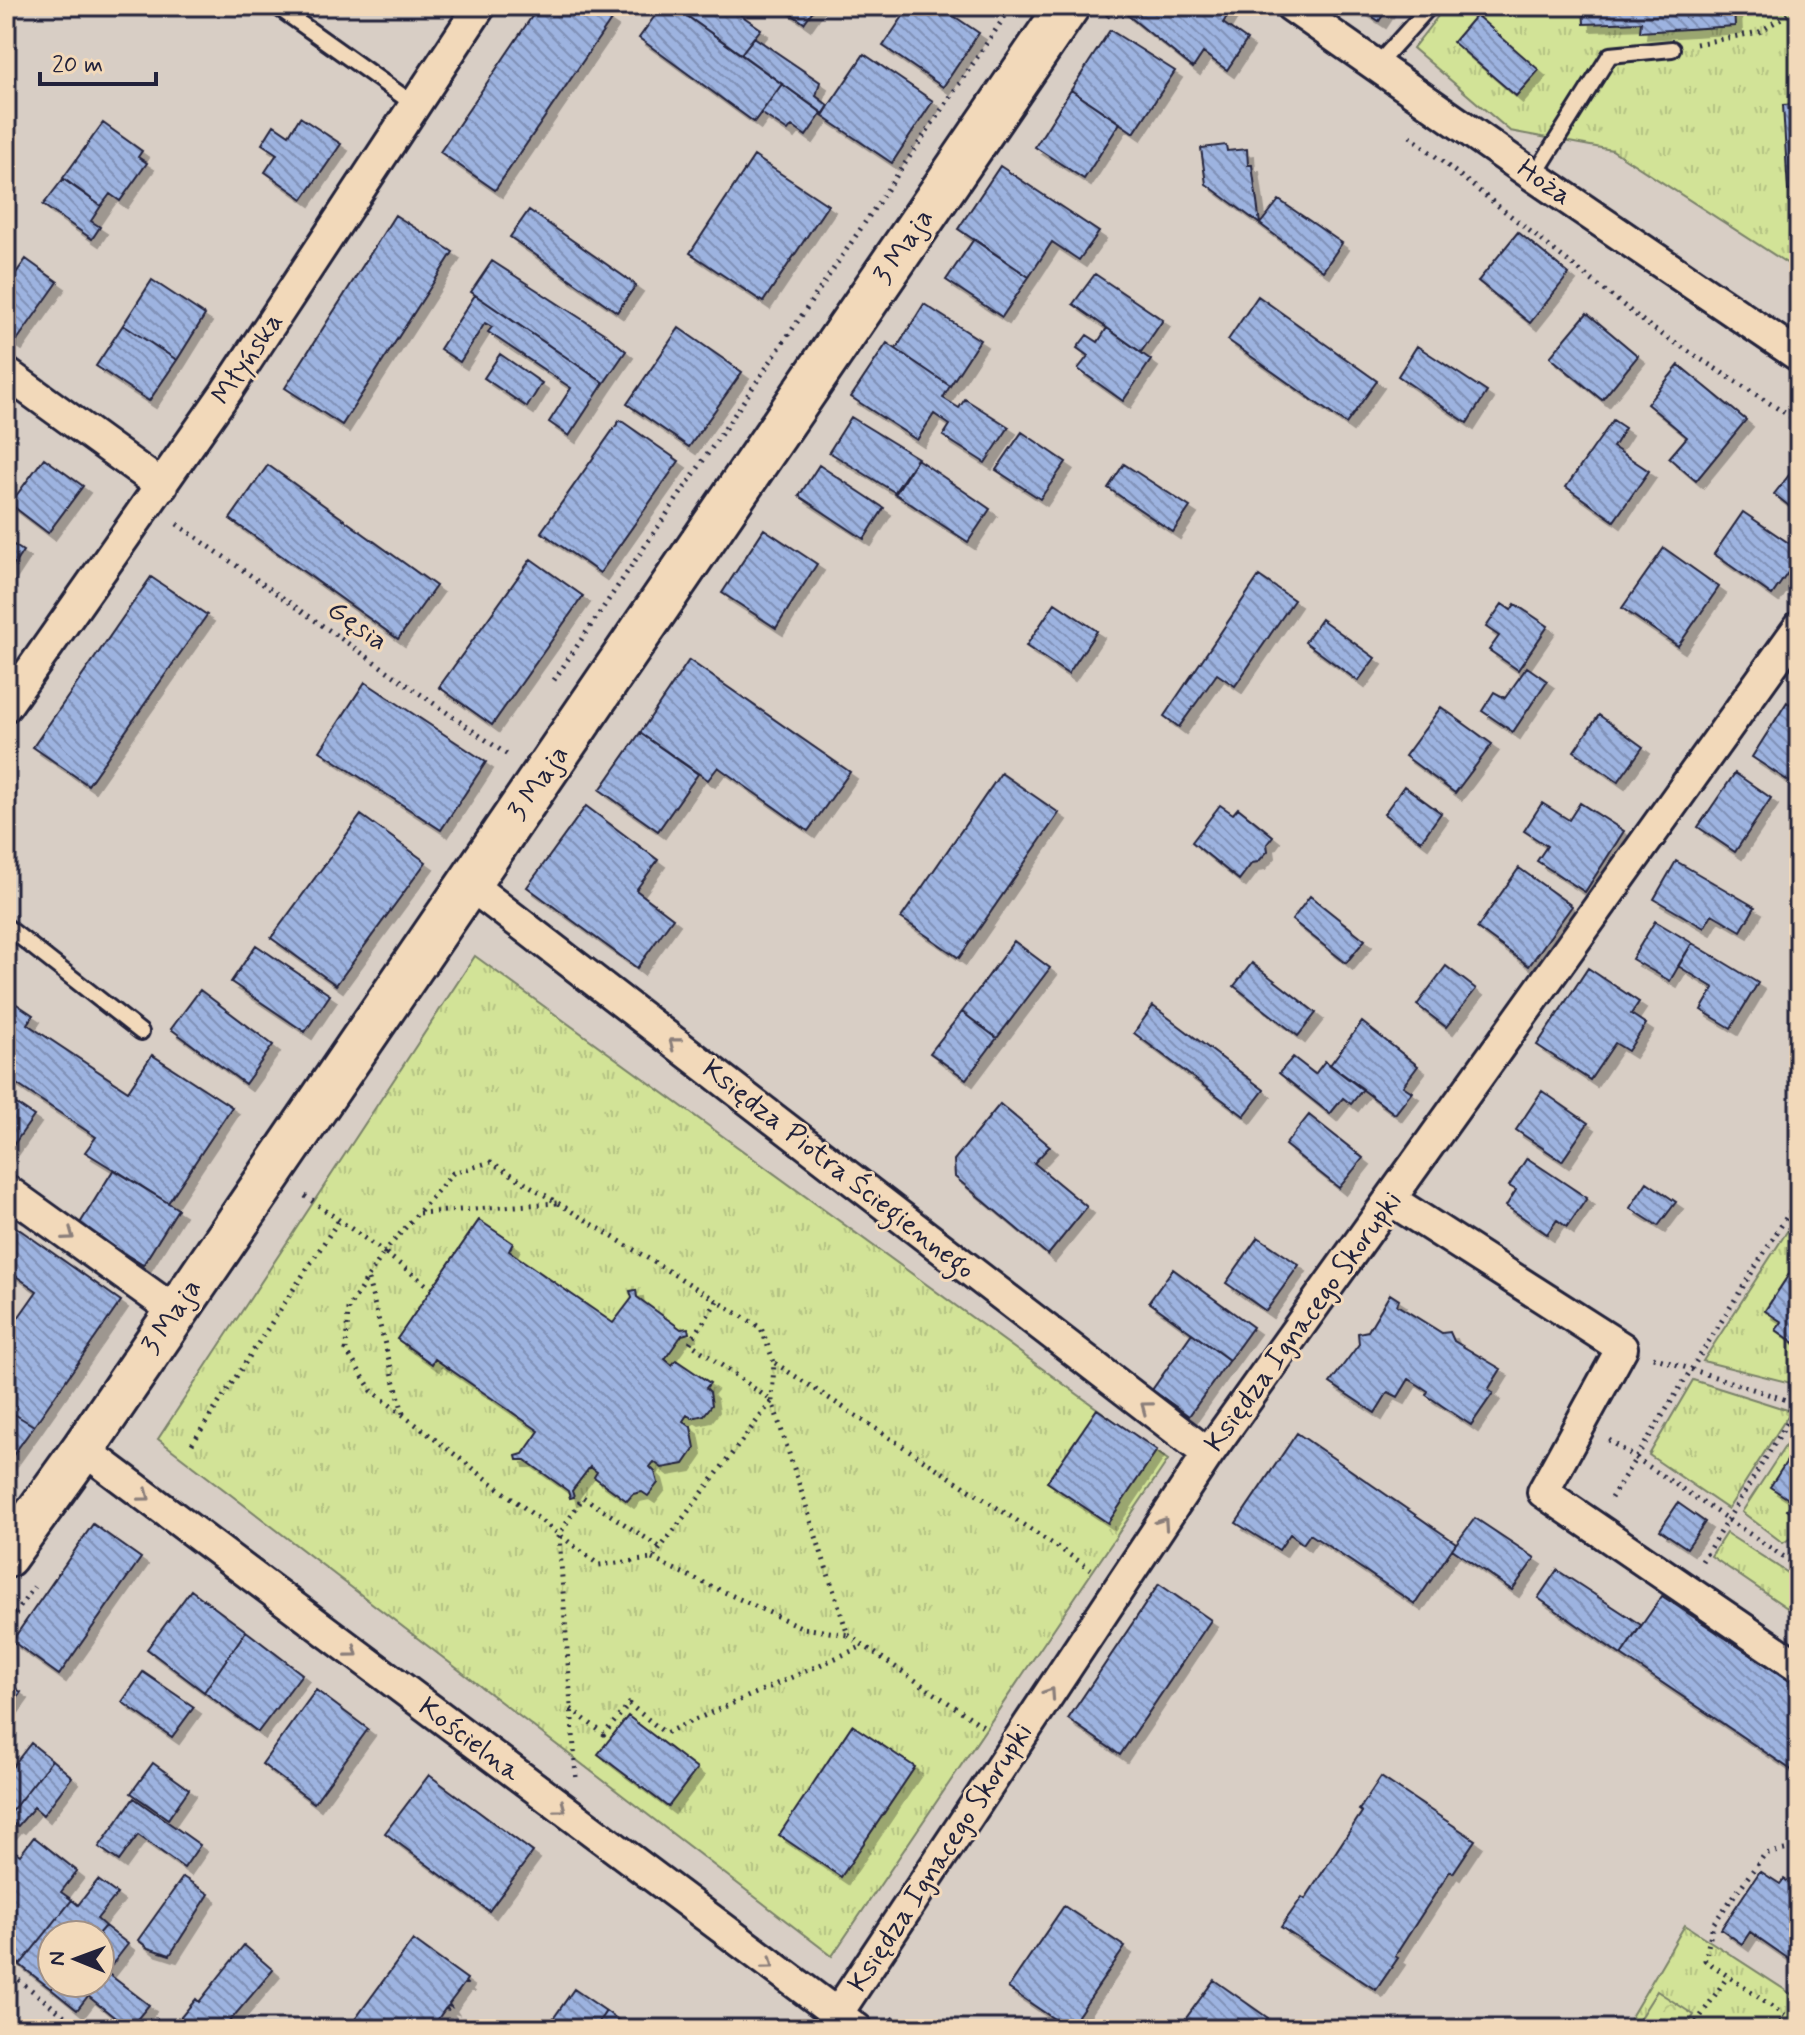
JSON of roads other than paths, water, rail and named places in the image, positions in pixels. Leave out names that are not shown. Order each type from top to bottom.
[{"type":"street","name":"Młyńska","points":[[6,706],[156,496],[480,6]]},
{"type":"street","name":"3 Maja","points":[[6,1556],[83,1449],[1068,6]]},
{"type":"street","name":"Hoża","points":[[1291,6],[1799,356]]},
{"type":"street","points":[[6,373],[156,496]]},
{"type":"street","name":"Księdza Ignacego Skorupki","points":[[840,2024],[1208,1454],[1799,627]]},
{"type":"street","name":"Księdza Piotra Ściegiennego","points":[[469,884],[1208,1454]]},
{"type":"street","points":[[6,1190],[176,1312]]},
{"type":"street","points":[[1391,1200],[1622,1348],[1543,1492],[1799,1667]]},
{"type":"street","name":"Kościelna","points":[[83,1449],[579,1822],[840,2024]]},
{"type":"lane","points":[[276,6],[415,105]]},
{"type":"lane","points":[[1376,66],[1430,6]]},
{"type":"lane","points":[[1534,176],[1610,55],[1672,49]]},
{"type":"lane","points":[[6,926],[141,1032]]}]
